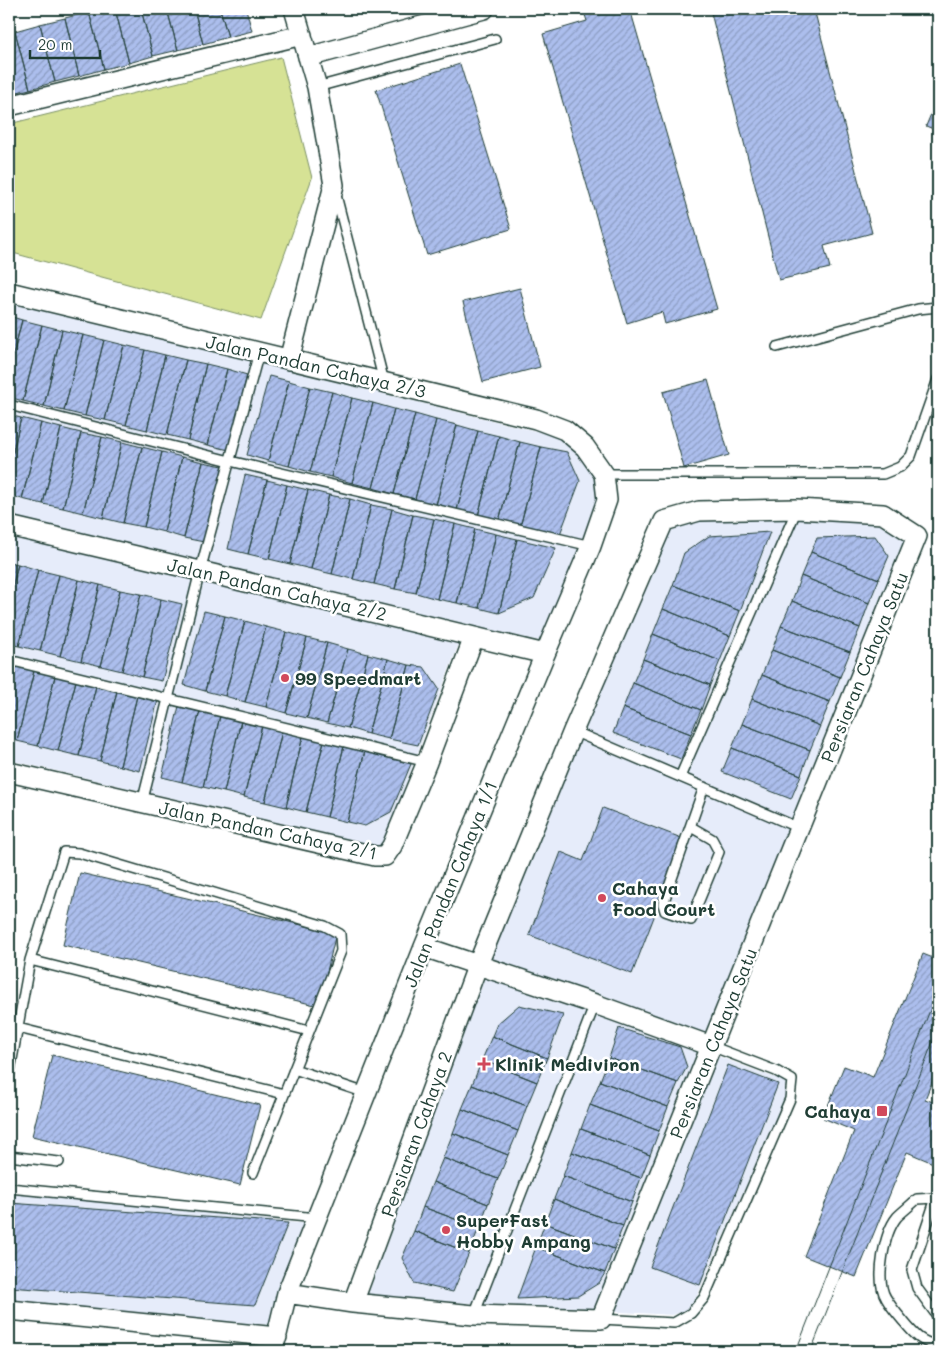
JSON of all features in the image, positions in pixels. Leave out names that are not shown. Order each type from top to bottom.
[{"type":"street","points":[[289,360],[334,185],[317,87],[294,9]]},
{"type":"street","points":[[308,57],[484,9]]},
{"type":"street","points":[[9,106],[302,35]]},
{"type":"street","name":"Jalan Pandan Cahaya 2/3","points":[[9,292],[536,419],[565,430],[585,447],[604,474]]},
{"type":"street","name":"Jalan Pandan Cahaya 1/1","points":[[275,1344],[287,1293],[366,1093],[544,654],[591,546],[606,500],[604,474]]},
{"type":"street","name":"Persiaran Cahaya Satu","points":[[602,1319],[917,536],[883,514],[797,509]]},
{"type":"street","name":"Persiaran Cahaya 2","points":[[353,1303],[478,964],[573,731],[664,521],[699,511],[797,509]]},
{"type":"street","name":"Jalan Pandan Cahaya 2/2","points":[[9,526],[200,570],[544,654]]},
{"type":"street","name":"Jalan Pandan Cahaya 2/1","points":[[9,772],[375,856],[385,856],[392,846],[427,762],[474,637]]},
{"type":"street","points":[[424,947],[595,1004],[711,1046]]},
{"type":"street","points":[[287,1293],[353,1303],[474,1315],[602,1319]]},
{"type":"street","points":[[9,1310],[275,1344]]},
{"type":"lane","points":[[317,87],[495,39]]},
{"type":"lane","points":[[334,185],[384,382]]},
{"type":"lane","points":[[777,347],[918,309],[938,307]]},
{"type":"lane","points":[[142,803],[200,570],[259,352]]},
{"type":"lane","points":[[604,474],[883,474],[900,467],[911,456],[938,379]]},
{"type":"lane","points":[[9,405],[230,461],[591,546]]},
{"type":"lane","points":[[680,777],[797,509]]},
{"type":"lane","points":[[9,660],[427,762]]},
{"type":"lane","points":[[573,731],[799,828]]},
{"type":"lane","points":[[691,827],[712,839],[719,852],[691,920],[665,911],[663,904],[704,787]]},
{"type":"lane","points":[[9,1076],[30,960],[64,852],[79,853],[325,926],[340,934],[341,950],[253,1173]]},
{"type":"lane","points":[[30,960],[309,1031]]},
{"type":"lane","points":[[474,1315],[595,1004]]},
{"type":"lane","points":[[18,1028],[284,1094]]},
{"type":"lane","points":[[602,1319],[674,1323],[691,1313],[704,1298],[790,1099],[792,1080],[776,1071],[711,1046]]},
{"type":"lane","points":[[294,1069],[366,1093]]},
{"type":"lane","points":[[9,1156],[59,1162]]},
{"type":"lane","points":[[9,1188],[317,1218]]},
{"type":"lane","points":[[938,1316],[917,1288],[912,1270],[937,1195],[917,1199],[896,1218],[885,1247],[881,1265],[881,1278],[884,1297],[914,1334],[930,1344],[938,1344]]},
{"type":"shaded area","points":[[9,302],[560,437],[578,453],[598,479],[597,498],[586,537],[540,641],[466,625],[382,847],[9,760]]},
{"type":"shaded area","points":[[804,516],[880,523],[905,540],[699,1049],[786,1082],[785,1098],[697,1296],[685,1311],[672,1315],[367,1297],[485,975],[547,816],[670,529],[700,519]]},
{"type":"shaded area","points":[[9,1192],[308,1224],[271,1325],[9,1304]]},
{"type":"green space","points":[[281,57],[312,178],[261,320],[9,252],[9,124]]},
{"type":"building","points":[[100,9],[115,9],[129,63],[104,69],[89,12]]},
{"type":"building","points":[[115,9],[141,9],[153,56],[129,63]]},
{"type":"building","points":[[141,9],[167,9],[178,50],[153,56]]},
{"type":"building","points":[[167,9],[194,9],[203,44],[178,50]]},
{"type":"building","points":[[194,9],[220,9],[228,37],[203,44]]},
{"type":"building","points":[[220,9],[246,9],[252,31],[228,37]]},
{"type":"building","points":[[583,9],[630,9],[717,309],[665,324],[662,312],[627,323],[543,34],[587,21]]},
{"type":"building","points":[[710,9],[814,9],[872,233],[824,246],[830,268],[779,280]]},
{"type":"building","points":[[89,12],[104,69],[79,76],[65,18]]},
{"type":"building","points":[[65,18],[79,76],[55,82],[40,24]]},
{"type":"building","points":[[40,24],[55,82],[30,89],[15,31]]},
{"type":"building","points":[[15,31],[30,89],[9,94],[9,33]]},
{"type":"building","points":[[460,64],[511,229],[427,255],[376,90]]},
{"type":"building","points":[[938,97],[938,131],[926,126]]},
{"type":"building","points":[[520,288],[540,367],[483,382],[463,302]]},
{"type":"building","points":[[9,316],[22,320],[9,372]]},
{"type":"building","points":[[22,320],[42,325],[23,401],[9,397],[9,372]]},
{"type":"building","points":[[42,325],[62,330],[44,406],[23,401]]},
{"type":"building","points":[[62,330],[83,335],[64,411],[44,406]]},
{"type":"building","points":[[83,335],[104,340],[85,416],[64,411]]},
{"type":"building","points":[[104,340],[124,345],[105,420],[85,416]]},
{"type":"building","points":[[124,345],[145,350],[126,425],[105,420]]},
{"type":"building","points":[[145,350],[165,355],[147,430],[126,425]]},
{"type":"building","points":[[165,355],[186,360],[167,435],[147,430]]},
{"type":"building","points":[[186,360],[206,364],[188,440],[167,435]]},
{"type":"building","points":[[206,364],[227,369],[208,445],[188,440]]},
{"type":"building","points":[[227,369],[247,375],[229,450],[208,445]]},
{"type":"building","points":[[269,376],[289,381],[268,461],[247,455]]},
{"type":"building","points":[[708,380],[729,455],[684,468],[663,392]]},
{"type":"building","points":[[289,381],[310,387],[289,466],[268,461]]},
{"type":"building","points":[[310,387],[332,392],[310,472],[289,466]]},
{"type":"building","points":[[332,392],[352,398],[331,477],[310,472]]},
{"type":"building","points":[[352,398],[373,403],[352,483],[331,477]]},
{"type":"building","points":[[373,403],[394,409],[373,488],[352,483]]},
{"type":"building","points":[[394,409],[415,414],[394,494],[373,488]]},
{"type":"building","points":[[415,414],[436,420],[415,499],[394,494]]},
{"type":"building","points":[[9,415],[21,418],[9,468]]},
{"type":"building","points":[[21,418],[41,423],[22,499],[9,495],[9,468]]},
{"type":"building","points":[[436,420],[457,425],[436,505],[415,499]]},
{"type":"building","points":[[41,423],[61,428],[43,504],[22,499]]},
{"type":"building","points":[[457,425],[478,431],[457,510],[436,505]]},
{"type":"building","points":[[61,428],[81,433],[63,508],[43,504]]},
{"type":"building","points":[[478,431],[499,436],[478,516],[457,510]]},
{"type":"building","points":[[81,433],[102,437],[83,513],[63,508]]},
{"type":"building","points":[[499,436],[520,442],[499,521],[478,516]]},
{"type":"building","points":[[102,437],[122,442],[103,518],[83,513]]},
{"type":"building","points":[[122,442],[142,447],[123,523],[103,518]]},
{"type":"building","points":[[520,442],[541,447],[520,527],[499,521]]},
{"type":"building","points":[[142,447],[162,452],[144,527],[123,523]]},
{"type":"building","points":[[541,447],[567,452],[580,481],[560,534],[520,527]]},
{"type":"building","points":[[162,452],[182,457],[164,532],[144,527]]},
{"type":"building","points":[[182,457],[203,462],[184,538],[164,532]]},
{"type":"building","points":[[203,462],[223,466],[204,542],[184,538]]},
{"type":"building","points":[[245,475],[267,480],[248,554],[228,549]]},
{"type":"building","points":[[267,480],[287,485],[269,559],[248,554]]},
{"type":"building","points":[[287,485],[308,490],[290,564],[269,559]]},
{"type":"building","points":[[308,490],[329,495],[311,569],[290,564]]},
{"type":"building","points":[[329,495],[350,499],[332,574],[311,569]]},
{"type":"building","points":[[350,499],[371,505],[353,579],[332,574]]},
{"type":"building","points":[[371,505],[392,509],[374,584],[353,579]]},
{"type":"building","points":[[392,509],[413,515],[395,589],[374,584]]},
{"type":"building","points":[[413,515],[434,519],[416,593],[395,589]]},
{"type":"building","points":[[434,519],[455,524],[437,599],[416,593]]},
{"type":"building","points":[[455,524],[475,529],[457,603],[437,599]]},
{"type":"building","points":[[475,529],[496,534],[479,608],[457,603]]},
{"type":"building","points":[[770,532],[740,611],[673,585],[684,553],[709,536]]},
{"type":"building","points":[[496,534],[517,539],[499,613],[479,608]]},
{"type":"building","points":[[875,536],[889,556],[879,579],[811,552],[817,538]]},
{"type":"building","points":[[517,539],[556,548],[534,598],[499,613]]},
{"type":"building","points":[[811,552],[879,579],[869,603],[801,576]]},
{"type":"building","points":[[9,562],[18,564],[9,602]]},
{"type":"building","points":[[18,564],[38,570],[19,646],[9,644],[9,602]]},
{"type":"building","points":[[38,570],[59,575],[40,651],[19,646]]},
{"type":"building","points":[[59,575],[79,580],[60,656],[40,651]]},
{"type":"building","points":[[801,576],[869,603],[860,628],[792,601]]},
{"type":"building","points":[[79,580],[100,585],[81,661],[60,656]]},
{"type":"building","points":[[100,585],[120,590],[101,666],[81,661]]},
{"type":"building","points":[[673,585],[740,611],[730,636],[663,609]]},
{"type":"building","points":[[120,590],[141,594],[122,671],[101,666]]},
{"type":"building","points":[[141,594],[161,599],[142,677],[122,671]]},
{"type":"building","points":[[161,599],[182,604],[162,681],[142,677]]},
{"type":"building","points":[[792,601],[860,628],[850,652],[781,626]]},
{"type":"building","points":[[663,609],[730,636],[720,661],[653,634]]},
{"type":"building","points":[[204,611],[225,616],[205,691],[184,685]]},
{"type":"building","points":[[225,616],[245,621],[225,696],[205,691]]},
{"type":"building","points":[[245,621],[266,627],[245,702],[225,696]]},
{"type":"building","points":[[781,626],[850,652],[840,677],[772,650]]},
{"type":"building","points":[[266,627],[286,632],[266,707],[245,702]]},
{"type":"building","points":[[286,632],[307,638],[286,713],[266,707]]},
{"type":"building","points":[[653,634],[720,661],[710,685],[643,659]]},
{"type":"building","points":[[307,638],[327,643],[307,718],[286,713]]},
{"type":"building","points":[[327,643],[348,649],[327,723],[307,718]]},
{"type":"building","points":[[348,649],[368,654],[348,728],[327,723]]},
{"type":"building","points":[[772,650],[840,677],[830,702],[762,675]]},
{"type":"building","points":[[368,654],[388,659],[368,734],[348,728]]},
{"type":"building","points":[[388,659],[409,665],[389,739],[368,734]]},
{"type":"building","points":[[643,659],[710,685],[701,710],[633,683]]},
{"type":"building","points":[[9,665],[14,666],[9,689]]},
{"type":"building","points":[[409,665],[424,667],[439,689],[418,745],[389,739]]},
{"type":"building","points":[[14,666],[34,671],[17,741],[9,739],[9,689]]},
{"type":"building","points":[[34,671],[55,676],[38,746],[17,741]]},
{"type":"building","points":[[762,675],[830,702],[820,726],[752,699]]},
{"type":"building","points":[[55,676],[76,681],[58,751],[38,746]]},
{"type":"building","points":[[76,681],[96,686],[79,756],[58,751]]},
{"type":"building","points":[[633,683],[701,710],[691,734],[623,708]]},
{"type":"building","points":[[96,686],[117,691],[100,761],[79,756]]},
{"type":"building","points":[[117,691],[137,696],[120,766],[100,761]]},
{"type":"building","points":[[137,696],[158,700],[140,771],[120,766]]},
{"type":"building","points":[[752,699],[820,726],[810,750],[742,724]]},
{"type":"building","points":[[179,706],[200,711],[182,782],[162,777]]},
{"type":"building","points":[[623,708],[691,734],[681,759],[613,733]]},
{"type":"building","points":[[200,711],[220,716],[203,787],[182,782]]},
{"type":"building","points":[[220,716],[241,721],[224,792],[203,787]]},
{"type":"building","points":[[241,721],[262,726],[244,797],[224,792]]},
{"type":"building","points":[[742,724],[810,750],[801,775],[732,748]]},
{"type":"building","points":[[262,726],[282,731],[265,802],[244,797]]},
{"type":"building","points":[[282,731],[303,736],[286,807],[265,802]]},
{"type":"building","points":[[303,736],[324,741],[306,812],[286,807]]},
{"type":"building","points":[[324,741],[344,746],[327,817],[306,812]]},
{"type":"building","points":[[344,746],[365,751],[347,822],[327,817]]},
{"type":"building","points":[[732,748],[801,775],[791,799],[722,772]]},
{"type":"building","points":[[365,751],[411,764],[391,812],[365,826],[347,822]]},
{"type":"building","name":"Cahaya Food Court","points":[[603,808],[684,839],[632,974],[529,935],[561,852],[583,861]]},
{"type":"building","points":[[80,873],[336,933],[319,1006],[63,945]]},
{"type":"building","name":"Cahaya","points":[[923,954],[938,960],[938,1067],[925,1099],[938,1104],[938,1150],[933,1163],[907,1152],[856,1277],[804,1256],[854,1131],[823,1118],[844,1066],[873,1077]]},
{"type":"building","points":[[519,1005],[563,1015],[547,1058],[492,1036],[497,1024]]},
{"type":"building","points":[[619,1028],[680,1047],[687,1067],[678,1083],[609,1058]]},
{"type":"building","points":[[492,1036],[547,1058],[537,1082],[482,1060]]},
{"type":"building","points":[[52,1055],[260,1105],[240,1185],[32,1136]]},
{"type":"building","points":[[609,1058],[678,1083],[668,1107],[600,1081]]},
{"type":"building","points":[[482,1060],[537,1082],[527,1106],[472,1085]]},
{"type":"building","points":[[728,1065],[778,1084],[700,1285],[650,1267]]},
{"type":"building","points":[[600,1081],[668,1107],[659,1131],[590,1105]]},
{"type":"building","points":[[472,1085],[527,1106],[518,1131],[462,1109]]},
{"type":"building","points":[[590,1105],[659,1131],[650,1155],[581,1129]]},
{"type":"building","points":[[462,1109],[518,1131],[508,1155],[453,1133]]},
{"type":"building","points":[[581,1129],[650,1155],[641,1178],[572,1152]]},
{"type":"building","points":[[453,1133],[508,1155],[498,1179],[443,1158]]},
{"type":"building","points":[[572,1152],[641,1178],[632,1202],[563,1176]]},
{"type":"building","points":[[443,1158],[498,1179],[488,1204],[433,1182]]},
{"type":"building","points":[[563,1176],[632,1202],[623,1226],[554,1199]]},
{"type":"building","points":[[433,1182],[488,1204],[479,1228],[423,1207]]},
{"type":"building","points":[[554,1199],[623,1226],[614,1249],[545,1223]]},
{"type":"building","points":[[9,1203],[288,1223],[255,1305],[9,1287]]},
{"type":"building","name":"SuperFast Hobby Ampang","points":[[423,1207],[479,1228],[469,1253],[414,1231]]},
{"type":"building","points":[[545,1223],[614,1249],[605,1273],[536,1247]]},
{"type":"building","points":[[414,1231],[469,1253],[453,1292],[414,1283],[402,1258]]},
{"type":"building","points":[[536,1247],[605,1273],[599,1283],[578,1296],[517,1299]]},
{"type":"tram line","points":[[796,1351],[938,990]]},
{"type":"tram line","points":[[811,1351],[938,1029]]},
{"type":"place","name":"99 Speedmart","points":[[285,678]]},
{"type":"place","name":"Cahaya Food Court","points":[[602,898]]},
{"type":"place","name":"Klinik Mediviron","points":[[484,1064]]},
{"type":"place","name":"Cahaya","points":[[882,1111]]},
{"type":"place","name":"SuperFast Hobby Ampang","points":[[446,1230]]}]
